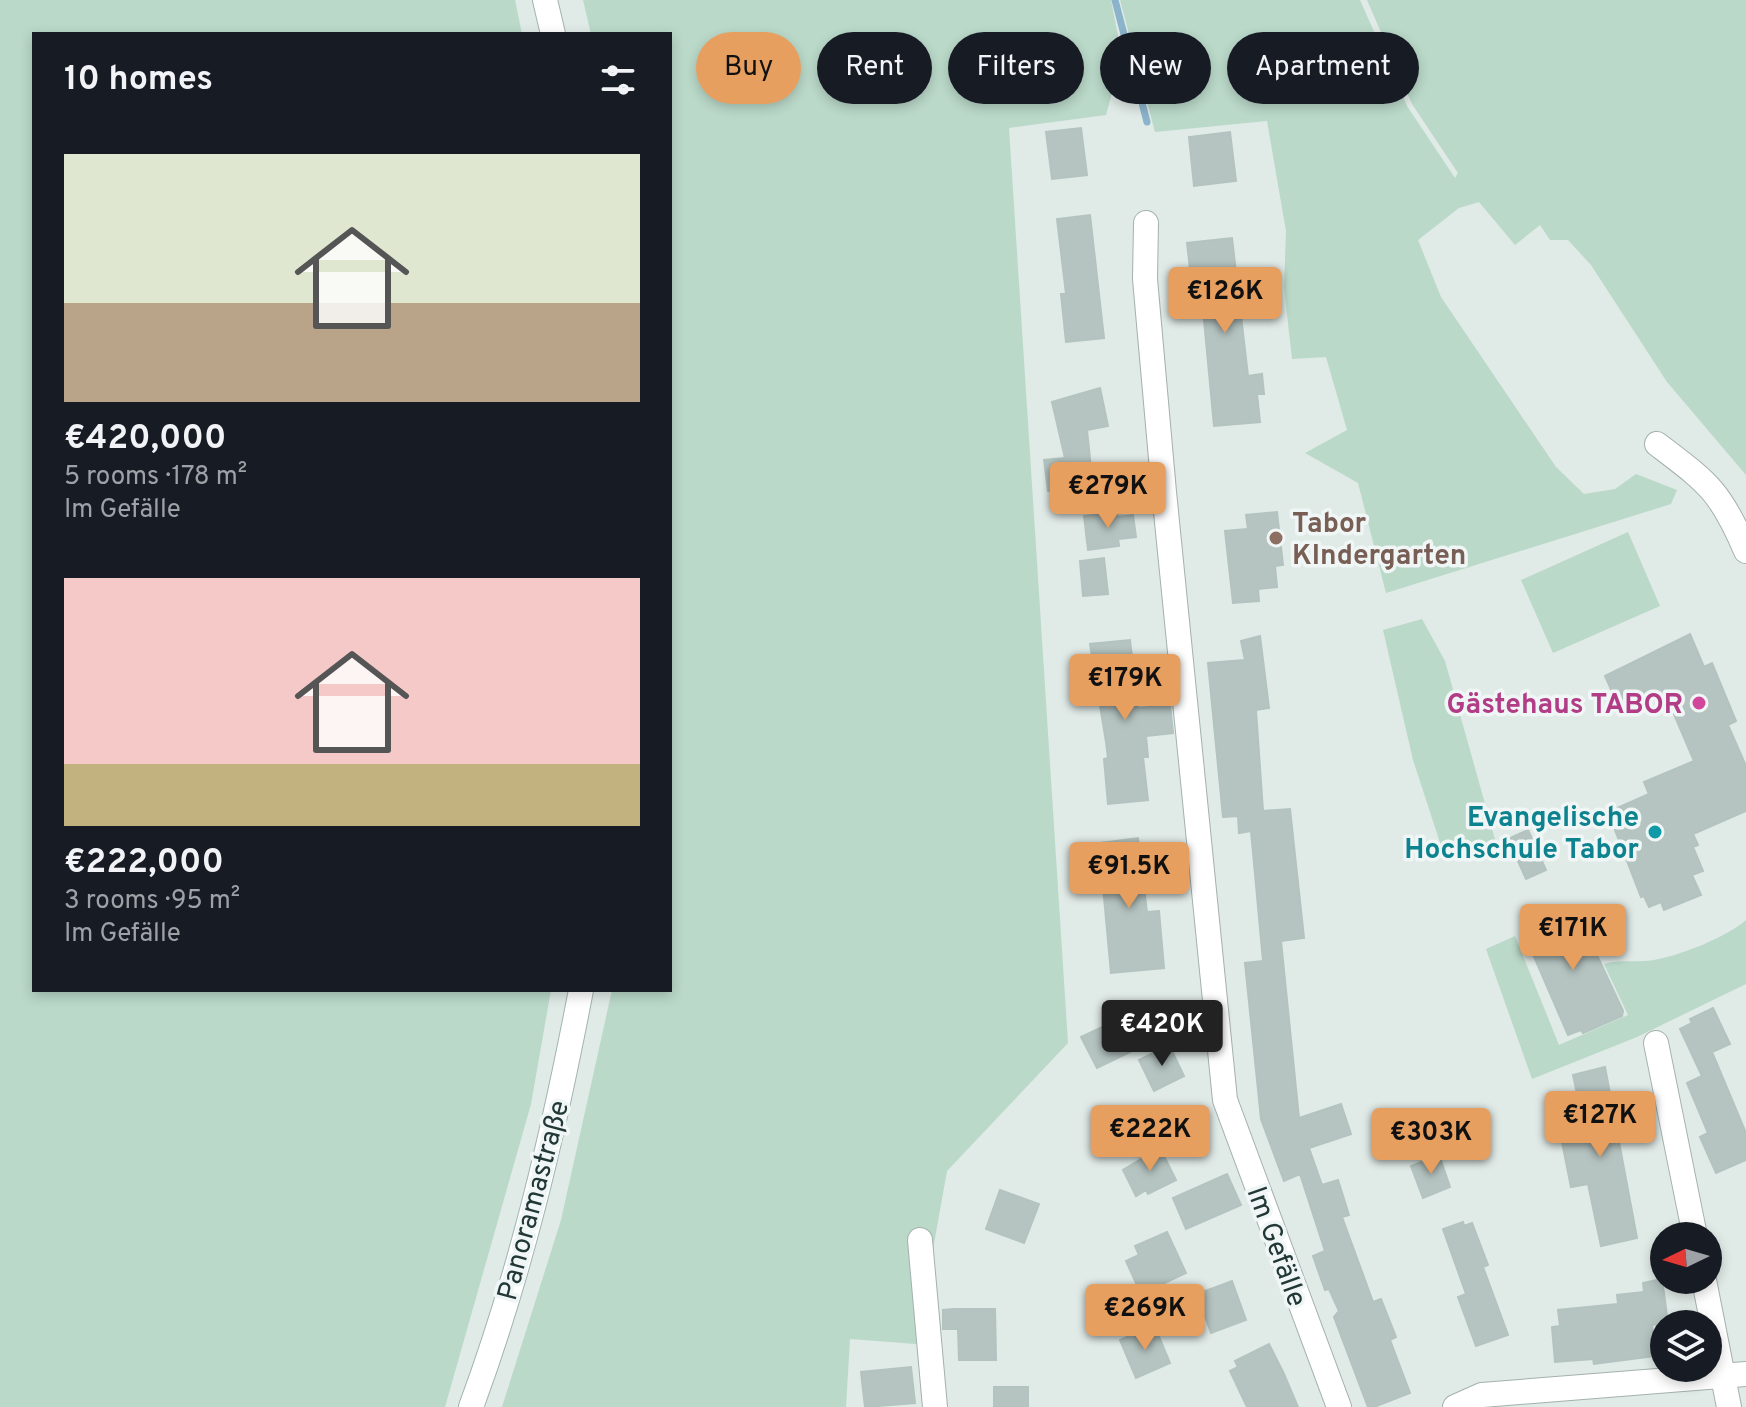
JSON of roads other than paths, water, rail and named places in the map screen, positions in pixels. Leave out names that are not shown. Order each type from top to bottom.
[{"type":"street","points":[[545,0],[553,32]]},
{"type":"street","name":"Im Gefälle","points":[[1146,223],[1145,279],[1164,492],[1225,1100],[1339,1407]]},
{"type":"street","points":[[1657,444],[1711,485],[1730,512],[1746,551]]},
{"type":"street","name":"Panoramastraße","points":[[471,1407],[525,1237],[561,1093],[581,992]]},
{"type":"street","points":[[1656,1043],[1692,1222]]},
{"type":"street","points":[[920,1240],[935,1407]]},
{"type":"street","points":[[1709,1294],[1735,1375],[1729,1407]]},
{"type":"street","points":[[1455,1407],[1482,1395],[1735,1375]]},
{"type":"waterway","points":[[1115,0],[1147,122]]},
{"type":"place","name":"Tabor KIndergarten","points":[[1276,538]]},
{"type":"place","name":"Gästehaus TABOR","points":[[1699,703]]},
{"type":"place","name":"Evangelische Hochschule Tabor","points":[[1655,832]]}]
